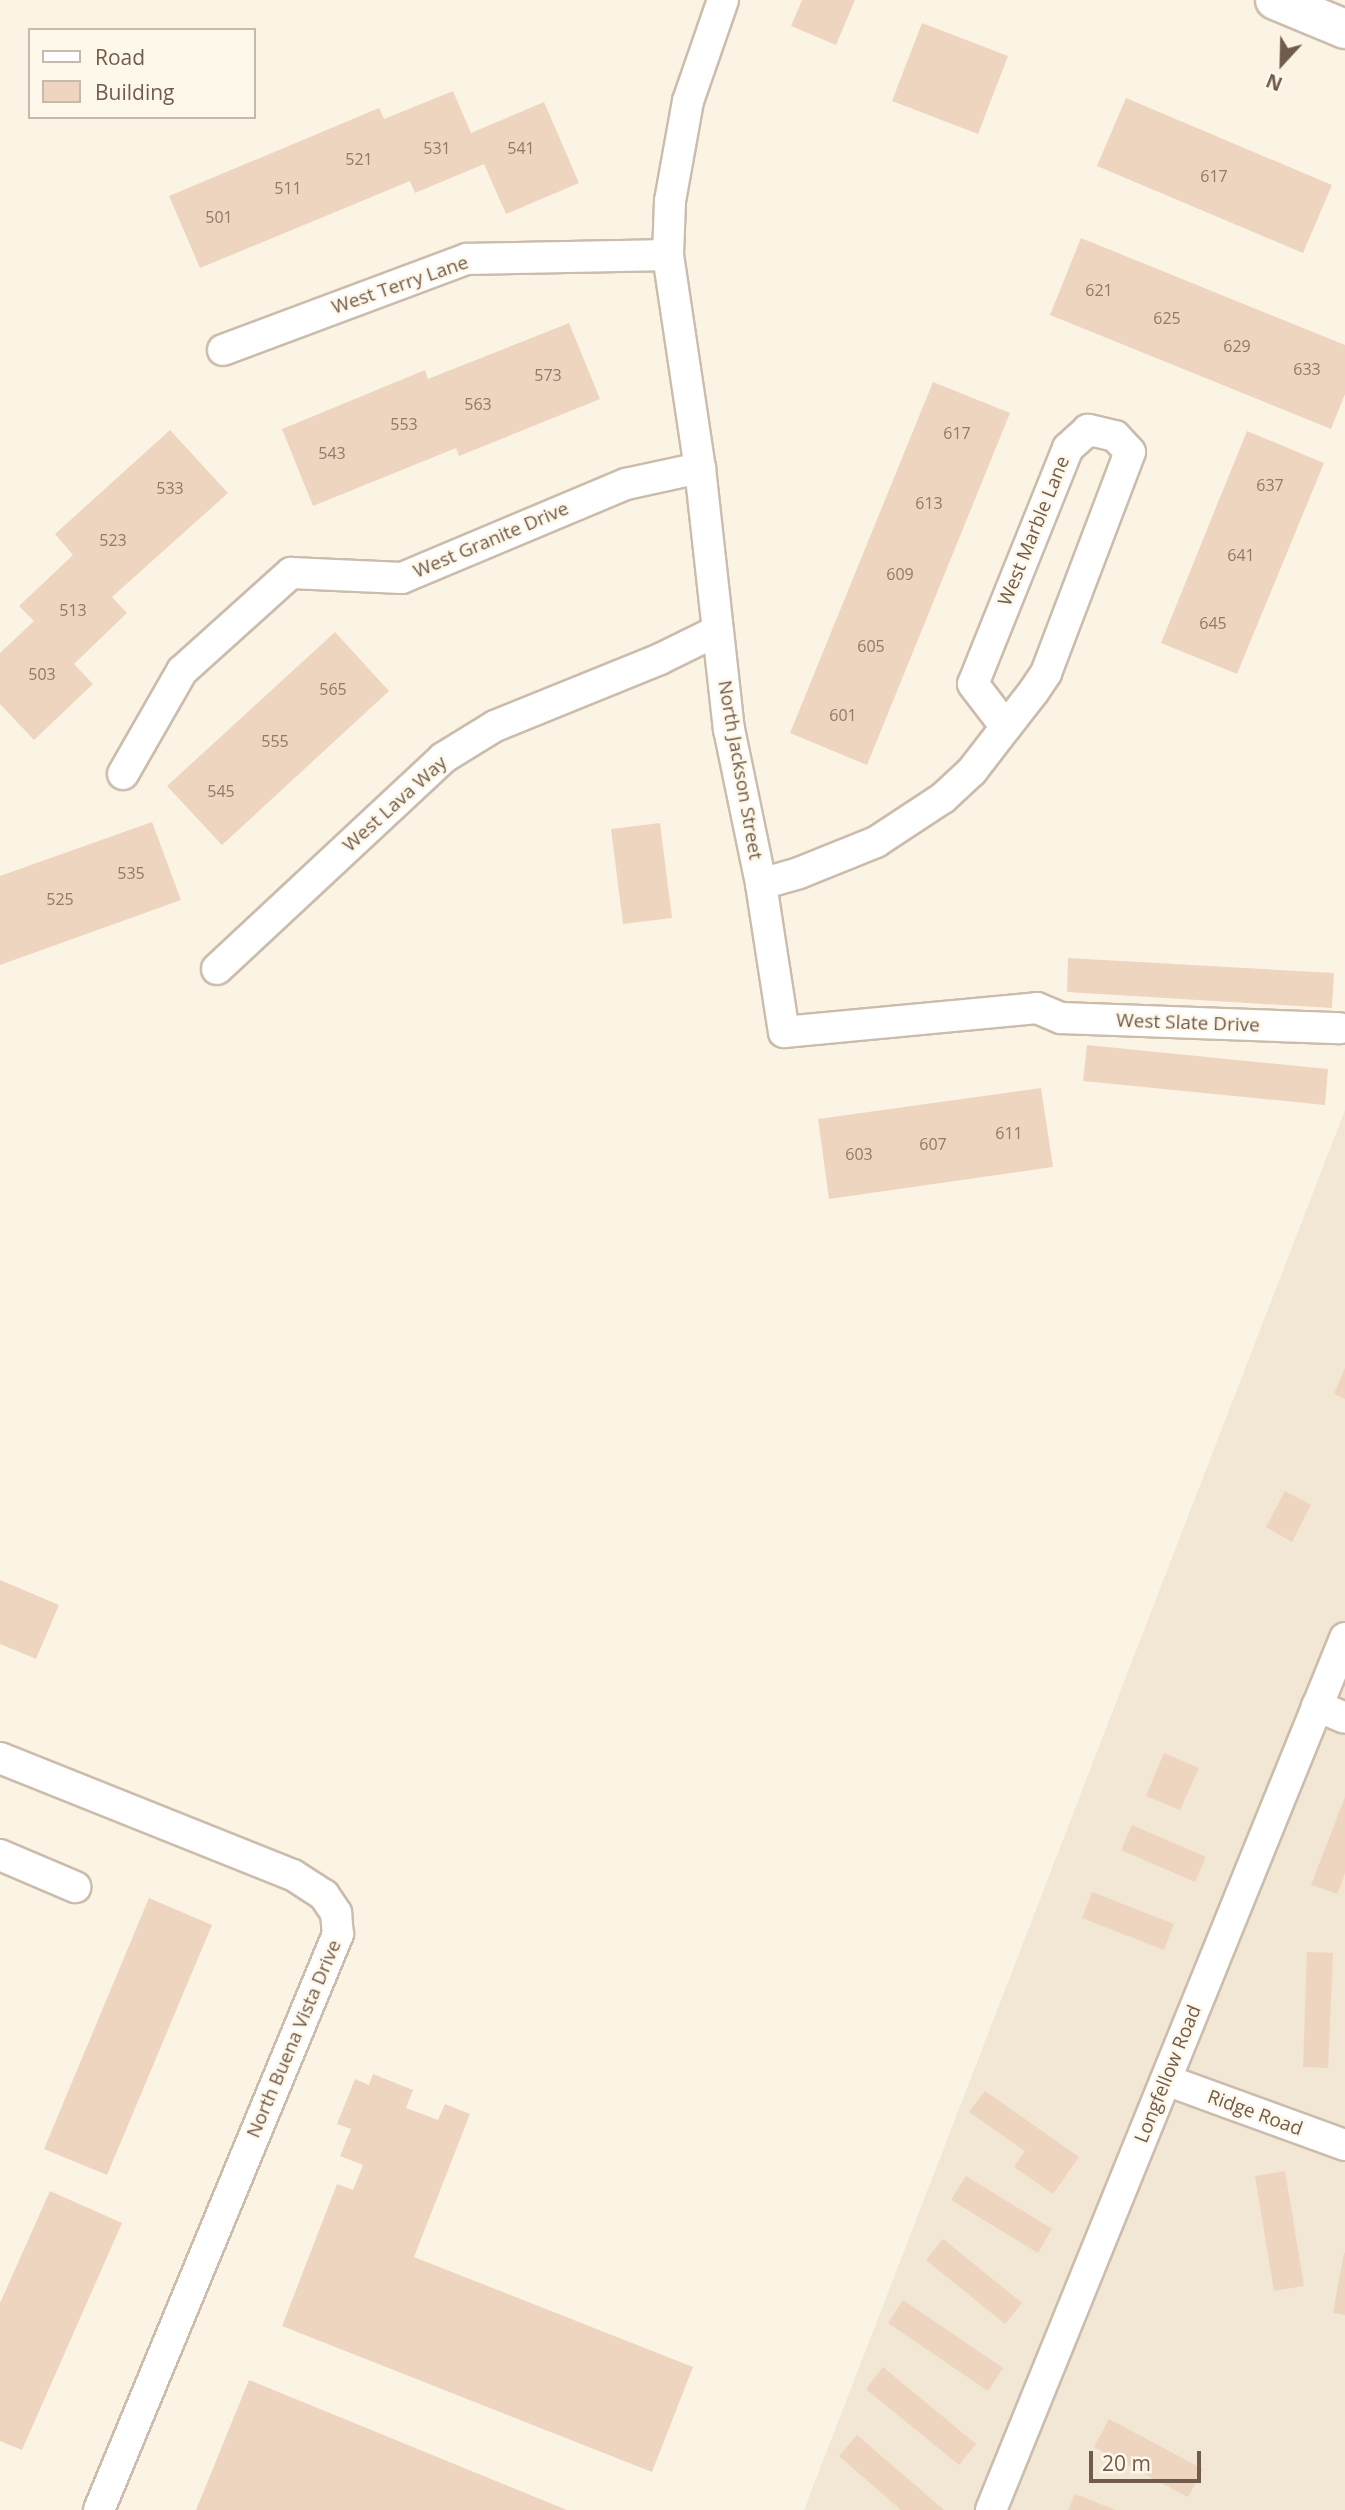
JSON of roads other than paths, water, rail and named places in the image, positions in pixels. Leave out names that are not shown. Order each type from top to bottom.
[{"type":"main road","points":[[1275,0],[1345,29]]},
{"type":"street","name":"North Jackson Street","points":[[723,0],[688,101],[670,201],[668,255],[699,468],[729,729],[761,884],[784,1032],[1037,1008]]},
{"type":"street","name":"West Terry Lane","points":[[223,350],[467,259],[668,255]]},
{"type":"street","name":"West Marble Lane","points":[[761,884],[799,873],[876,842],[943,798],[972,771],[1006,727],[1046,673],[1130,452],[1115,436],[1088,430],[1068,448],[972,684],[1006,727]]},
{"type":"street","name":"West Granite Drive","points":[[123,774],[182,671],[291,573],[402,578],[626,484],[699,468]]},
{"type":"street","name":"West Lava Way","points":[[217,969],[443,758],[495,726],[660,659],[717,631]]},
{"type":"street","name":"West Slate Drive","points":[[1037,1008],[1061,1018],[1340,1028]]},
{"type":"street","name":"Longfellow Road","points":[[991,2510],[1345,1638]]},
{"type":"street","points":[[1317,1706],[1345,1718]]},
{"type":"street","name":"North Buena Vista Drive","points":[[0,1758],[293,1875],[324,1895],[336,1913],[338,1934],[99,2510]]},
{"type":"street","points":[[0,1855],[75,1887]]},
{"type":"street","name":"Ridge Road","points":[[1166,2080],[1345,2146]]}]
